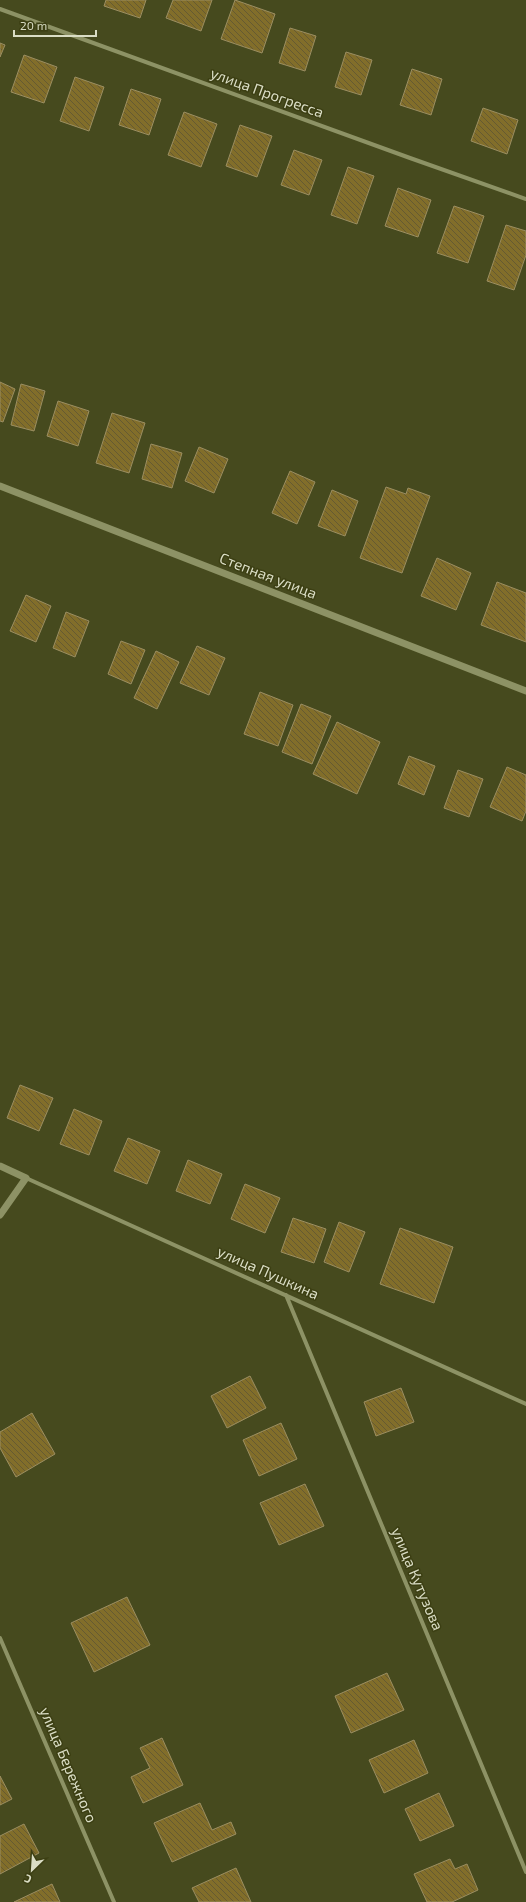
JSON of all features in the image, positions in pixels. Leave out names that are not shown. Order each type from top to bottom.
[{"type":"street","name":"улица Прогресса","points":[[0,9],[526,199]]},
{"type":"street","name":"Степная улица","points":[[0,486],[526,691]]},
{"type":"street","name":"улица Пушкина","points":[[0,1166],[526,1404]]},
{"type":"street","points":[[0,1215],[26,1178]]},
{"type":"street","name":"улица Кутузова","points":[[286,1295],[526,1872]]},
{"type":"street","name":"улица Бережного","points":[[0,1638],[114,1902]]},
{"type":"building","points":[[106,0],[146,0],[140,18],[104,6]]},
{"type":"building","points":[[173,0],[212,0],[201,31],[166,18]]},
{"type":"building","points":[[235,0],[275,14],[262,53],[221,39]]},
{"type":"building","points":[[290,28],[316,36],[305,71],[279,63]]},
{"type":"building","points":[[0,43],[5,45],[0,57]]},
{"type":"building","points":[[346,52],[372,60],[361,95],[335,87]]},
{"type":"building","points":[[24,55],[57,67],[44,103],[11,92]]},
{"type":"building","points":[[412,69],[442,79],[431,115],[400,105]]},
{"type":"building","points":[[75,77],[104,87],[89,131],[60,121]]},
{"type":"building","points":[[131,89],[161,99],[149,135],[119,125]]},
{"type":"building","points":[[483,108],[518,120],[507,154],[471,141]]},
{"type":"building","points":[[184,112],[217,124],[201,167],[168,155]]},
{"type":"building","points":[[240,125],[272,136],[257,177],[226,166]]},
{"type":"building","points":[[294,150],[322,160],[309,195],[281,185]]},
{"type":"building","points":[[348,167],[374,176],[357,224],[331,215]]},
{"type":"building","points":[[398,188],[431,200],[418,237],[385,226]]},
{"type":"building","points":[[454,206],[484,216],[468,263],[437,253]]},
{"type":"building","points":[[506,225],[526,231],[526,255],[514,290],[487,281]]},
{"type":"building","points":[[0,382],[15,389],[3,422],[0,421]]},
{"type":"building","points":[[21,384],[45,391],[34,431],[11,425]]},
{"type":"building","points":[[58,401],[89,411],[78,446],[47,436]]},
{"type":"building","points":[[112,413],[145,423],[129,473],[96,463]]},
{"type":"building","points":[[151,444],[182,453],[172,488],[142,479]]},
{"type":"building","points":[[199,447],[228,459],[214,493],[185,481]]},
{"type":"building","points":[[290,471],[315,482],[297,524],[272,513]]},
{"type":"building","points":[[386,487],[406,494],[408,488],[430,496],[402,573],[360,558]]},
{"type":"building","points":[[332,490],[358,501],[345,536],[318,526]]},
{"type":"building","points":[[437,558],[471,573],[456,610],[421,596]]},
{"type":"building","points":[[497,582],[526,593],[526,642],[481,625]]},
{"type":"building","points":[[26,595],[51,606],[36,642],[10,631]]},
{"type":"building","points":[[66,612],[89,621],[75,657],[53,648]]},
{"type":"building","points":[[121,641],[145,650],[131,684],[108,674]]},
{"type":"building","points":[[197,646],[225,658],[209,695],[180,683]]},
{"type":"building","points":[[156,651],[179,662],[157,709],[134,698]]},
{"type":"building","points":[[260,692],[293,705],[278,746],[244,734]]},
{"type":"building","points":[[301,704],[331,716],[312,764],[282,752]]},
{"type":"building","points":[[337,722],[380,742],[357,794],[313,774]]},
{"type":"building","points":[[409,756],[435,766],[424,795],[398,784]]},
{"type":"building","points":[[507,767],[526,775],[526,811],[522,821],[490,807]]},
{"type":"building","points":[[458,770],[483,779],[469,817],[444,808]]},
{"type":"building","points":[[20,1085],[53,1098],[39,1131],[7,1118]]},
{"type":"building","points":[[74,1109],[102,1121],[89,1155],[60,1144]]},
{"type":"building","points":[[128,1138],[160,1151],[147,1184],[114,1171]]},
{"type":"building","points":[[188,1160],[222,1174],[210,1204],[176,1191]]},
{"type":"building","points":[[245,1184],[280,1198],[265,1233],[231,1219]]},
{"type":"building","points":[[293,1218],[326,1229],[314,1263],[281,1252]]},
{"type":"building","points":[[339,1222],[365,1232],[349,1272],[324,1262]]},
{"type":"building","points":[[400,1228],[453,1247],[434,1303],[380,1284]]},
{"type":"building","points":[[250,1376],[266,1408],[227,1428],[211,1396]]},
{"type":"building","points":[[401,1388],[414,1422],[376,1436],[364,1402]]},
{"type":"building","points":[[32,1413],[55,1454],[16,1477],[0,1448],[0,1432]]},
{"type":"building","points":[[281,1423],[297,1459],[259,1476],[243,1440]]},
{"type":"building","points":[[305,1484],[324,1526],[279,1545],[260,1503]]},
{"type":"building","points":[[127,1597],[150,1645],[94,1672],[71,1623]]},
{"type":"building","points":[[387,1673],[404,1710],[351,1733],[335,1696]]},
{"type":"building","points":[[162,1738],[183,1785],[143,1803],[131,1777],[150,1768],[140,1748]]},
{"type":"building","points":[[414,1740],[428,1773],[384,1793],[369,1760]]},
{"type":"building","points":[[0,1776],[12,1799],[0,1805]]},
{"type":"building","points":[[439,1793],[454,1826],[420,1841],[405,1809]]},
{"type":"building","points":[[200,1803],[212,1830],[231,1822],[236,1834],[172,1862],[154,1823]]},
{"type":"building","points":[[24,1824],[39,1853],[0,1874],[0,1836]]},
{"type":"building","points":[[450,1859],[455,1869],[467,1864],[478,1890],[452,1902],[427,1902],[414,1874]]},
{"type":"building","points":[[236,1868],[251,1902],[199,1902],[192,1888]]},
{"type":"building","points":[[52,1884],[60,1902],[14,1902]]}]
